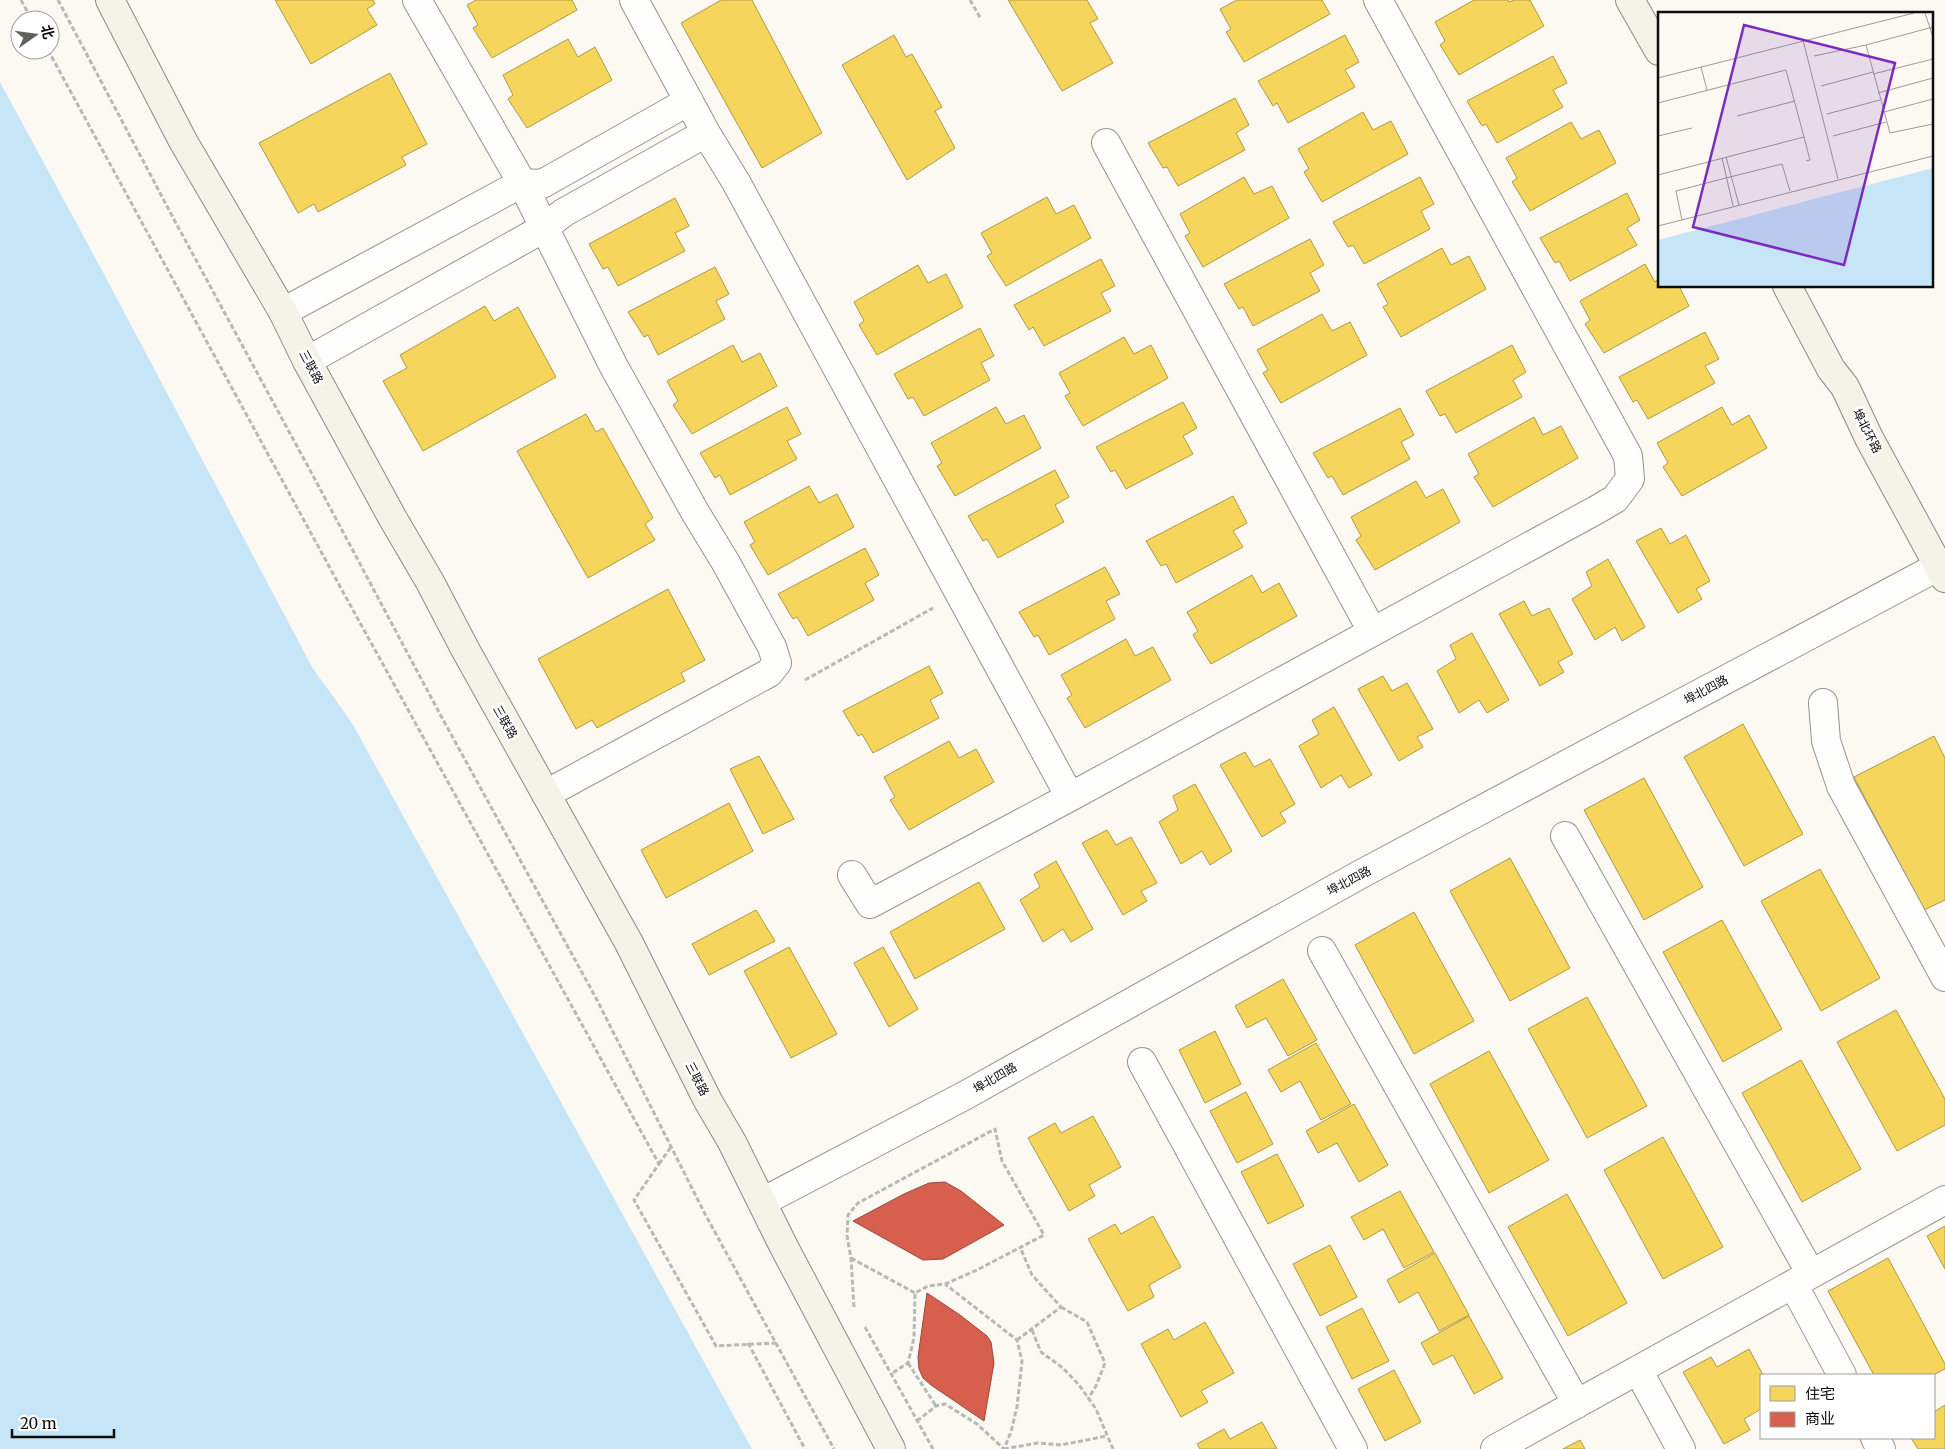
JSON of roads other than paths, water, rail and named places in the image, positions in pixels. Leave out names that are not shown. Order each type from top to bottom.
[{"type":"main road","name":"三联路","points":[[110,0],[183,141],[283,312],[307,361],[630,943],[696,1078],[891,1449]]},
{"type":"main road","points":[[1630,0],[1658,49]]},
{"type":"main road","name":"埠北环路","points":[[1788,288],[1831,369],[1845,387],[1869,438],[1942,572]]},
{"type":"street","points":[[417,0],[522,183],[614,365],[772,647],[777,663],[769,673],[546,794]]},
{"type":"street","points":[[634,0],[706,133],[736,182],[1070,797]]},
{"type":"street","points":[[852,874],[870,904],[1598,509],[1615,499],[1630,479],[1628,456],[1378,0]]},
{"type":"street","points":[[283,312],[522,183],[542,184],[689,101]]},
{"type":"street","points":[[307,361],[544,228],[563,213],[706,133]]},
{"type":"street","points":[[1106,143],[1372,632]]},
{"type":"street","name":"埠北四路","points":[[762,1202],[964,1096],[1344,884],[1942,572]]},
{"type":"street","points":[[1823,703],[1826,741],[1841,786],[1945,977]]},
{"type":"street","points":[[1565,836],[1802,1279],[1842,1374]]},
{"type":"street","points":[[1322,951],[1577,1404]]},
{"type":"street","points":[[1142,1062],[1352,1449]]},
{"type":"street","points":[[1495,1449],[1945,1200]]},
{"type":"street","points":[[1638,1370],[1681,1449]]},
{"type":"water","points":[[0,82],[312,667],[352,723],[752,1449],[0,1449]]}]
